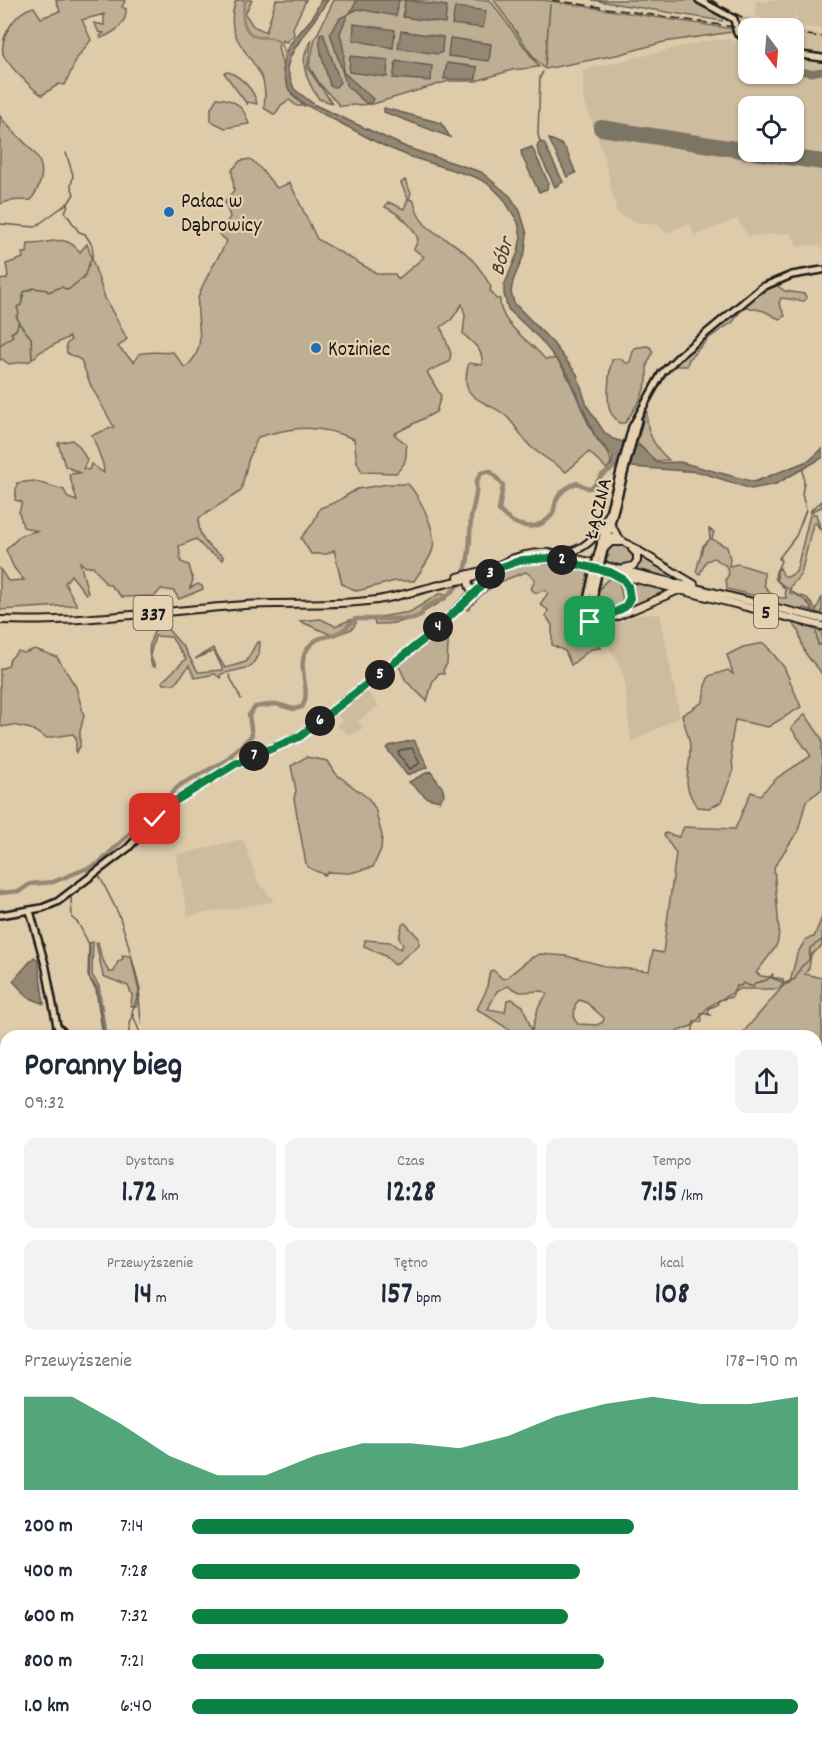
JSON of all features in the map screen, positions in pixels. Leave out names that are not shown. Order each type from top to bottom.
[{"type":"main road","points":[[558,553],[569,552],[590,542],[608,520],[620,538],[702,589]]},
{"type":"main road","points":[[604,543],[620,538]]},
{"type":"main road","points":[[604,543],[618,541],[636,552],[638,557],[635,565],[619,568]]},
{"type":"main road","name":"5","points":[[469,583],[480,580],[498,566],[527,554],[558,553],[822,619]]},
{"type":"main road","name":"5","points":[[469,583],[480,580],[498,568],[518,561],[536,558],[557,559],[822,626]]},
{"type":"main road","points":[[469,583],[498,566]]},
{"type":"main road","points":[[589,616],[619,612],[629,600],[627,583],[610,572]]},
{"type":"main road","name":"337","points":[[0,621],[62,621],[268,604],[360,602],[398,596],[441,584],[469,583]]},
{"type":"main road","points":[[589,616],[616,617],[681,590]]},
{"type":"main road","points":[[594,591],[594,604],[603,613]]},
{"type":"main road","points":[[586,600],[589,616]]},
{"type":"street","points":[[699,0],[734,19],[738,34]]},
{"type":"street","points":[[804,55],[822,58]]},
{"type":"street","name":"ŁĄCZNA","points":[[594,591],[608,520],[630,442],[639,412],[656,382],[672,362],[758,290],[783,278],[822,270]]},
{"type":"street","name":"ŁĄCZNA","points":[[586,600],[596,574]]},
{"type":"street","name":"5","points":[[0,915],[42,908],[66,896],[128,848],[172,803],[235,764],[299,737],[425,639],[466,597],[469,583]]},
{"type":"street","points":[[30,911],[46,968],[57,1026],[61,1030]]},
{"type":"shaded area","points":[[56,0],[123,0],[125,1],[122,7],[126,9],[126,15],[119,28],[101,38],[100,36],[104,33],[99,32],[94,23],[104,25],[104,14],[82,20],[91,40],[77,58],[65,85],[59,84],[42,95],[9,64],[3,54],[4,39],[11,24],[28,9],[34,7],[41,18],[60,11]]},
{"type":"shaded area","points":[[236,0],[252,0],[245,14],[253,26],[266,32],[276,0],[306,0],[293,28],[294,35],[286,42],[282,40],[278,47],[287,84],[293,96],[304,106],[297,106],[289,100],[281,105],[275,115],[264,108],[263,80],[238,41],[232,24]]},
{"type":"shaded area","points":[[334,0],[490,0],[539,67],[512,70],[476,81],[449,81],[373,104],[340,106],[319,83],[309,66],[315,39]]},
{"type":"shaded area","points":[[494,0],[543,0],[734,29],[732,32],[664,42],[621,54],[545,69],[535,59]]},
{"type":"shaded area","points":[[592,0],[697,0],[709,10],[723,16],[722,21]]},
{"type":"shaded area","points":[[767,0],[822,0],[822,29],[804,27],[804,18],[796,18],[797,10],[795,18],[761,18],[755,15],[756,1],[766,2]]},
{"type":"shaded area","points":[[736,12],[750,18],[738,18],[738,34],[731,32]]},
{"type":"shaded area","points":[[804,31],[822,34],[822,55],[804,53]]},
{"type":"shaded area","points":[[312,39],[307,67],[332,103],[319,99],[307,77],[304,62],[307,47]]},
{"type":"shaded area","points":[[729,39],[738,42],[738,84],[804,84],[804,57],[822,60],[822,252],[820,244],[797,247],[792,233],[748,236],[737,219],[694,236],[690,223],[666,233],[658,225],[635,222],[617,213],[605,160],[583,96],[583,70],[706,41]]},
{"type":"shaded area","points":[[228,72],[247,85],[257,104],[248,102],[247,104],[224,73]]},
{"type":"shaded area","points":[[217,98],[229,100],[238,105],[249,124],[225,128],[211,121],[211,108]]},
{"type":"shaded area","points":[[0,116],[35,154],[40,163],[42,173],[31,200],[0,204]]},
{"type":"shaded area","points":[[250,159],[277,188],[290,183],[317,239],[378,274],[395,274],[398,279],[424,257],[414,249],[418,240],[413,230],[400,216],[385,207],[388,202],[404,209],[408,199],[401,183],[405,180],[411,193],[409,199],[414,201],[419,217],[434,232],[460,248],[476,263],[496,299],[500,299],[501,308],[510,325],[545,359],[557,359],[568,377],[597,440],[608,452],[611,463],[607,469],[589,452],[566,472],[531,447],[500,411],[476,399],[467,386],[466,376],[469,363],[482,365],[482,360],[477,347],[463,334],[465,315],[462,304],[452,319],[441,327],[451,354],[449,362],[427,372],[441,396],[436,412],[394,434],[406,444],[404,464],[396,473],[362,472],[357,462],[354,439],[341,434],[306,428],[258,437],[248,461],[241,491],[199,518],[201,536],[212,549],[223,556],[223,560],[206,550],[196,539],[179,546],[181,562],[189,565],[193,580],[190,588],[198,584],[203,589],[179,599],[174,591],[161,589],[155,596],[122,597],[105,583],[93,566],[86,567],[80,562],[88,593],[86,594],[71,575],[65,583],[77,605],[0,610],[0,569],[8,581],[24,580],[14,568],[6,550],[21,535],[37,531],[23,527],[19,512],[22,502],[15,500],[17,483],[34,481],[64,490],[68,498],[77,501],[69,474],[80,473],[65,466],[58,443],[72,440],[79,446],[87,460],[83,469],[89,470],[91,464],[104,473],[92,435],[114,427],[91,386],[81,360],[67,353],[66,345],[71,339],[69,337],[40,352],[30,361],[9,364],[0,360],[0,280],[8,276],[6,264],[23,258],[22,253],[27,253],[28,244],[56,240],[68,242],[80,252],[87,244],[105,298],[127,339],[118,347],[134,362],[139,354],[173,352],[185,368],[193,360],[199,344],[198,299],[206,278],[227,241],[219,234],[230,217],[225,202],[234,190],[232,170],[240,161]]},
{"type":"shaded area","points":[[778,284],[785,291],[804,294],[807,298],[804,301],[781,298],[779,303],[785,316],[779,319],[764,311],[747,307],[733,322],[709,338],[689,359],[687,366],[673,366],[751,299]]},
{"type":"shaded area","points":[[650,347],[653,352],[647,365],[647,381],[640,400],[625,423],[619,423],[611,412],[608,400],[612,360],[619,358],[626,363],[630,362],[634,348]]},
{"type":"shaded area","points":[[647,406],[647,422],[651,436],[669,460],[656,461],[637,443]]},
{"type":"shaded area","points":[[388,484],[408,484],[417,497],[430,523],[434,541],[432,552],[414,581],[395,581],[357,591],[342,584],[334,550],[327,554],[311,554],[301,538],[313,523],[320,508],[336,502],[357,489]]},
{"type":"shaded area","points":[[822,501],[822,507],[812,511],[816,514],[821,531],[816,523],[813,524],[801,574],[791,586],[790,593],[807,598],[816,610],[822,597],[822,614],[804,608],[803,611],[768,602],[769,599],[727,589],[726,579],[729,574],[726,566],[714,558],[706,561],[700,574],[696,572],[703,546],[710,539],[709,529],[714,532],[712,539],[727,547],[729,566],[738,564],[764,572],[764,585],[773,597],[786,598],[785,589],[775,578],[776,571],[780,568],[783,575],[788,577],[796,572],[811,510]]},
{"type":"shaded area","points":[[620,542],[635,552],[635,562],[625,567],[604,561],[609,556],[605,555],[609,546]]},
{"type":"shaded area","points":[[637,551],[690,584],[631,569],[634,567]]},
{"type":"shaded area","points":[[530,563],[556,564],[591,571],[587,575],[590,577],[584,615],[588,630],[601,648],[591,649],[571,665],[565,651],[552,645],[552,625],[546,616],[548,610],[540,604],[548,593],[544,590],[536,593],[531,589],[535,579],[526,572],[494,586],[468,610],[463,608],[476,593],[484,589],[496,573]]},
{"type":"shaded area","points":[[611,578],[619,581],[623,601],[620,606],[611,611],[603,608],[598,596],[603,584]]},
{"type":"shaded area","points":[[624,578],[672,590],[612,616],[630,600]]},
{"type":"shaded area","points":[[439,594],[446,594],[446,599],[413,618],[396,623],[375,624],[373,618],[410,612]]},
{"type":"shaded area","points":[[660,614],[680,717],[631,742],[624,677],[607,644],[604,646],[602,642],[604,640],[599,632],[636,615]]},
{"type":"shaded area","points":[[355,618],[356,623],[352,629],[334,636],[299,621],[321,619],[335,626]]},
{"type":"shaded area","points":[[791,622],[822,632],[822,675],[806,654],[799,634]]},
{"type":"shaded area","points":[[445,623],[449,626],[447,664],[443,670],[444,674],[439,673],[433,681],[427,701],[406,681],[398,664],[435,635]]},
{"type":"shaded area","points":[[159,625],[165,626],[184,648],[198,672],[223,670],[214,651],[195,659],[213,648],[225,668],[246,662],[257,642],[260,642],[259,655],[250,667],[221,674],[220,678],[215,674],[195,678],[189,666],[175,684],[163,684],[162,682],[186,659],[171,637],[155,636],[150,655],[150,645]]},
{"type":"shaded area","points":[[764,643],[784,667],[801,707],[768,727],[735,720],[731,744],[733,772],[721,802],[710,808],[697,807],[687,784],[690,743],[682,715],[703,702],[709,676],[728,670],[733,674],[727,655],[743,647]]},
{"type":"shaded area","points":[[35,649],[57,657],[76,687],[84,716],[80,731],[80,747],[76,752],[76,738],[73,734],[46,738],[31,729],[13,725],[2,727],[0,722],[0,669],[8,666],[10,659],[18,651],[24,653]]},
{"type":"shaded area","points":[[366,690],[379,706],[358,721],[363,728],[350,735],[336,726],[342,721],[336,713]]},
{"type":"shaded area","points":[[805,714],[822,739],[822,789],[806,801],[798,831],[774,867],[778,941],[756,973],[761,976],[783,979],[783,984],[778,989],[739,989],[708,1007],[694,1025],[681,1030],[532,1030],[538,1008],[547,994],[543,991],[520,992],[508,986],[497,991],[488,1009],[505,1012],[507,1000],[512,999],[523,1006],[532,1030],[510,1030],[477,1009],[486,991],[490,971],[493,970],[503,979],[506,978],[531,958],[540,954],[566,956],[609,967],[649,971],[653,951],[663,953],[676,853],[664,836],[665,833],[679,837],[684,827],[735,829],[751,792],[760,795],[778,777],[811,756],[791,728]],"holes":[[[579,1000],[587,1003],[604,1018],[603,1022],[597,1025],[578,1024],[574,1019],[575,1005]]]},
{"type":"shaded area","points":[[306,757],[328,761],[336,774],[368,798],[375,808],[382,836],[381,849],[373,867],[350,873],[328,872],[325,875],[309,868],[306,864],[294,799],[296,790],[291,766]]},
{"type":"shaded area","points":[[243,839],[258,882],[274,901],[188,916],[176,855]]},
{"type":"shaded area","points":[[822,917],[822,946],[811,955],[809,968],[805,974],[822,978],[822,1030],[745,1030],[784,985],[790,983],[797,954],[806,939],[814,937]]},
{"type":"shaded area","points":[[405,923],[419,938],[419,945],[395,965],[385,956],[364,946],[365,940],[390,942],[400,949],[403,945],[399,938],[402,925]]},
{"type":"shaded area","points":[[93,942],[92,975],[99,986],[105,1030],[102,1030],[96,990],[88,976],[89,943]]},
{"type":"shaded area","points":[[98,942],[101,956],[109,972],[114,972],[118,961],[123,959],[122,955],[131,956],[140,996],[136,1007],[131,1006],[132,995],[128,986],[103,976],[96,943]]},
{"type":"water","points":[[321,0],[328,0],[290,58],[287,68],[294,89],[315,105],[408,148],[481,172],[510,196],[520,211],[527,234],[525,252],[513,281],[511,292],[514,303],[552,342],[577,374],[587,406],[604,432],[613,439],[641,447],[657,463],[680,462],[754,482],[810,460],[822,449],[822,458],[776,484],[751,489],[700,472],[618,466],[610,470],[613,457],[595,436],[568,374],[540,339],[508,309],[504,286],[518,252],[521,237],[518,222],[503,198],[489,184],[475,177],[411,157],[382,145],[302,103],[289,90],[283,72],[284,57],[289,45],[312,18]]},
{"type":"water","points":[[357,0],[399,0],[396,16],[358,9],[350,13]]},
{"type":"water","points":[[405,0],[447,6],[445,23],[403,17]]},
{"type":"water","points":[[455,7],[486,11],[483,28],[452,24]]},
{"type":"water","points":[[348,14],[340,33],[344,52],[343,72],[373,99],[371,103],[366,103],[347,86],[330,33],[340,18]]},
{"type":"water","points":[[354,24],[395,30],[393,48],[353,40]]},
{"type":"water","points":[[401,31],[443,37],[442,52],[438,54],[398,48]]},
{"type":"water","points":[[323,33],[340,82],[336,87],[330,86],[320,48],[320,34]]},
{"type":"water","points":[[450,38],[491,44],[489,61],[448,56]]},
{"type":"water","points":[[350,56],[388,60],[387,77],[349,72]]},
{"type":"water","points":[[396,61],[432,66],[431,81],[393,78]]},
{"type":"water","points":[[447,63],[477,67],[476,79],[444,79]]},
{"type":"water","points":[[384,108],[441,123],[450,137],[384,112]]},
{"type":"water","points":[[549,139],[565,148],[576,173],[567,177]]},
{"type":"water","points":[[540,142],[544,143],[563,182],[555,187],[538,151],[537,146]]},
{"type":"water","points":[[532,147],[548,182],[547,189],[539,192],[521,151]]},
{"type":"water","points":[[414,740],[428,767],[407,775],[387,749],[389,746]]},
{"type":"water","points":[[430,771],[442,787],[444,794],[440,801],[427,798],[409,782]]},
{"type":"water","points":[[34,957],[38,960],[44,1004],[28,997],[13,981]]},
{"type":"waterway","points":[[246,0],[243,16],[248,31],[257,37],[278,41],[286,56]]},
{"type":"waterway","points":[[545,66],[550,5]]},
{"type":"waterway","points":[[540,142],[538,134],[540,77],[543,72]]},
{"type":"waterway","points":[[0,224],[35,227],[69,202],[74,194],[71,186],[73,175],[66,153]]},
{"type":"waterway","points":[[0,345],[13,336],[11,333],[16,330],[19,321],[16,316],[19,314],[17,307],[21,305],[24,292],[34,288],[48,292],[61,287],[68,290],[84,277],[93,254],[92,245],[85,234],[79,232],[65,212],[69,202]]},
{"type":"waterway","points":[[18,322],[31,338],[32,358]]},
{"type":"waterway","points":[[0,893],[20,891],[30,884],[53,882],[98,864],[180,785],[225,761],[252,735],[249,715],[255,707],[276,704],[294,709],[302,707],[306,693],[304,655],[316,640],[340,632],[355,619],[414,619],[422,614],[423,609],[448,595],[456,588],[468,560],[476,482],[481,473],[490,471],[503,485],[499,510],[511,521],[532,526],[539,525],[552,515],[557,498],[565,490],[577,483],[588,488],[593,487],[602,475],[613,468]]},
{"type":"waterway","points":[[803,470],[802,494],[806,510],[796,536],[779,558],[781,561],[777,570],[777,581],[807,602],[812,609]]},
{"type":"waterway","points":[[816,632],[818,645],[822,644]]},
{"type":"waterway","points":[[229,675],[241,699]]},
{"type":"waterway","points":[[71,888],[86,875],[90,868]]},
{"type":"waterway","points":[[99,875],[119,915],[140,989],[132,1012],[139,1030]]},
{"type":"waterway","points":[[71,896],[72,918],[78,923],[90,946],[89,977],[97,988],[103,1030]]},
{"type":"waterway","points":[[693,1030],[694,1021],[702,1022],[701,1013],[711,1015],[708,1013],[709,1008],[717,1005],[719,1000],[732,997],[736,986],[741,986],[743,983],[753,987],[755,983],[767,980],[773,974],[772,978],[785,983],[795,979],[801,967],[809,960],[810,948],[822,940]]},
{"type":"waterway","points":[[139,996],[141,1024]]},
{"type":"waterway","points":[[129,1030],[132,1014]]},
{"type":"taxiway","points":[[804,72],[822,71]]},
{"type":"runway","points":[[601,128],[738,149]]},
{"type":"runway","points":[[804,159],[822,162]]},
{"type":"railway","points":[[552,0],[738,28]]},
{"type":"railway","points":[[711,0],[743,18]]},
{"type":"railway","points":[[804,34],[822,37]]},
{"type":"place","name":"Pałac w Dąbrowicy","points":[[169,212]]},
{"type":"place","name":"Koziniec","points":[[316,348]]},
{"type":"route","points":[[155,819],[172,803],[208,779],[235,764],[299,737],[431,634],[481,587],[485,578],[498,568],[522,560],[550,558],[610,572],[621,578],[627,583],[630,592],[625,607],[612,614],[589,610],[589,613],[593,614],[590,622]]},
{"type":"water label","name":"Bóbr","points":[[500,256]]}]
